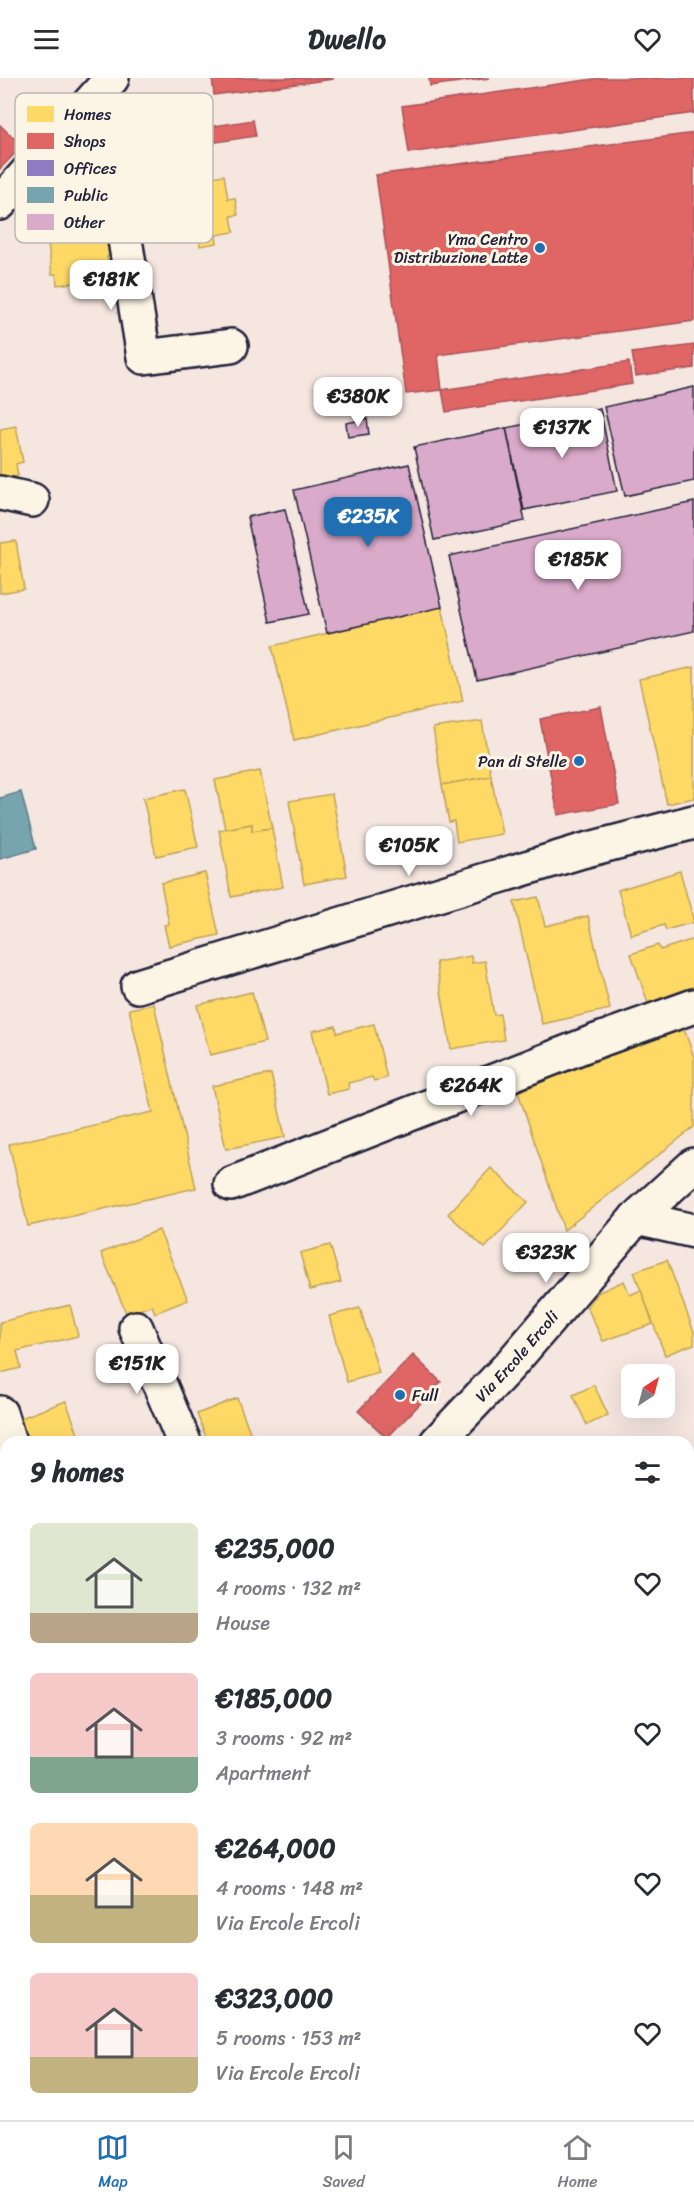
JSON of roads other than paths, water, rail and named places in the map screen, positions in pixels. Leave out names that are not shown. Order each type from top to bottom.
[{"type":"street","points":[[99,93],[112,78]]},
{"type":"street","points":[[0,203],[15,186]]},
{"type":"street","points":[[126,243],[144,357],[231,346]]},
{"type":"street","points":[[0,493],[32,500]]},
{"type":"street","points":[[138,986],[582,851],[694,822]]},
{"type":"street","points":[[231,1184],[591,1042],[694,1006]]},
{"type":"street","name":"Via Ercole Ercoli","points":[[443,1436],[510,1365],[636,1218],[694,1165]]},
{"type":"street","points":[[636,1218],[694,1230]]},
{"type":"street","points":[[136,1328],[181,1436]]},
{"type":"street","points":[[0,1413],[7,1436]]},
{"type":"place","name":"Yma Centro Distribuzione Latte","points":[[540,248]]},
{"type":"place","name":"Pan di Stelle","points":[[579,761]]},
{"type":"place","name":"Full","points":[[400,1395]]}]
